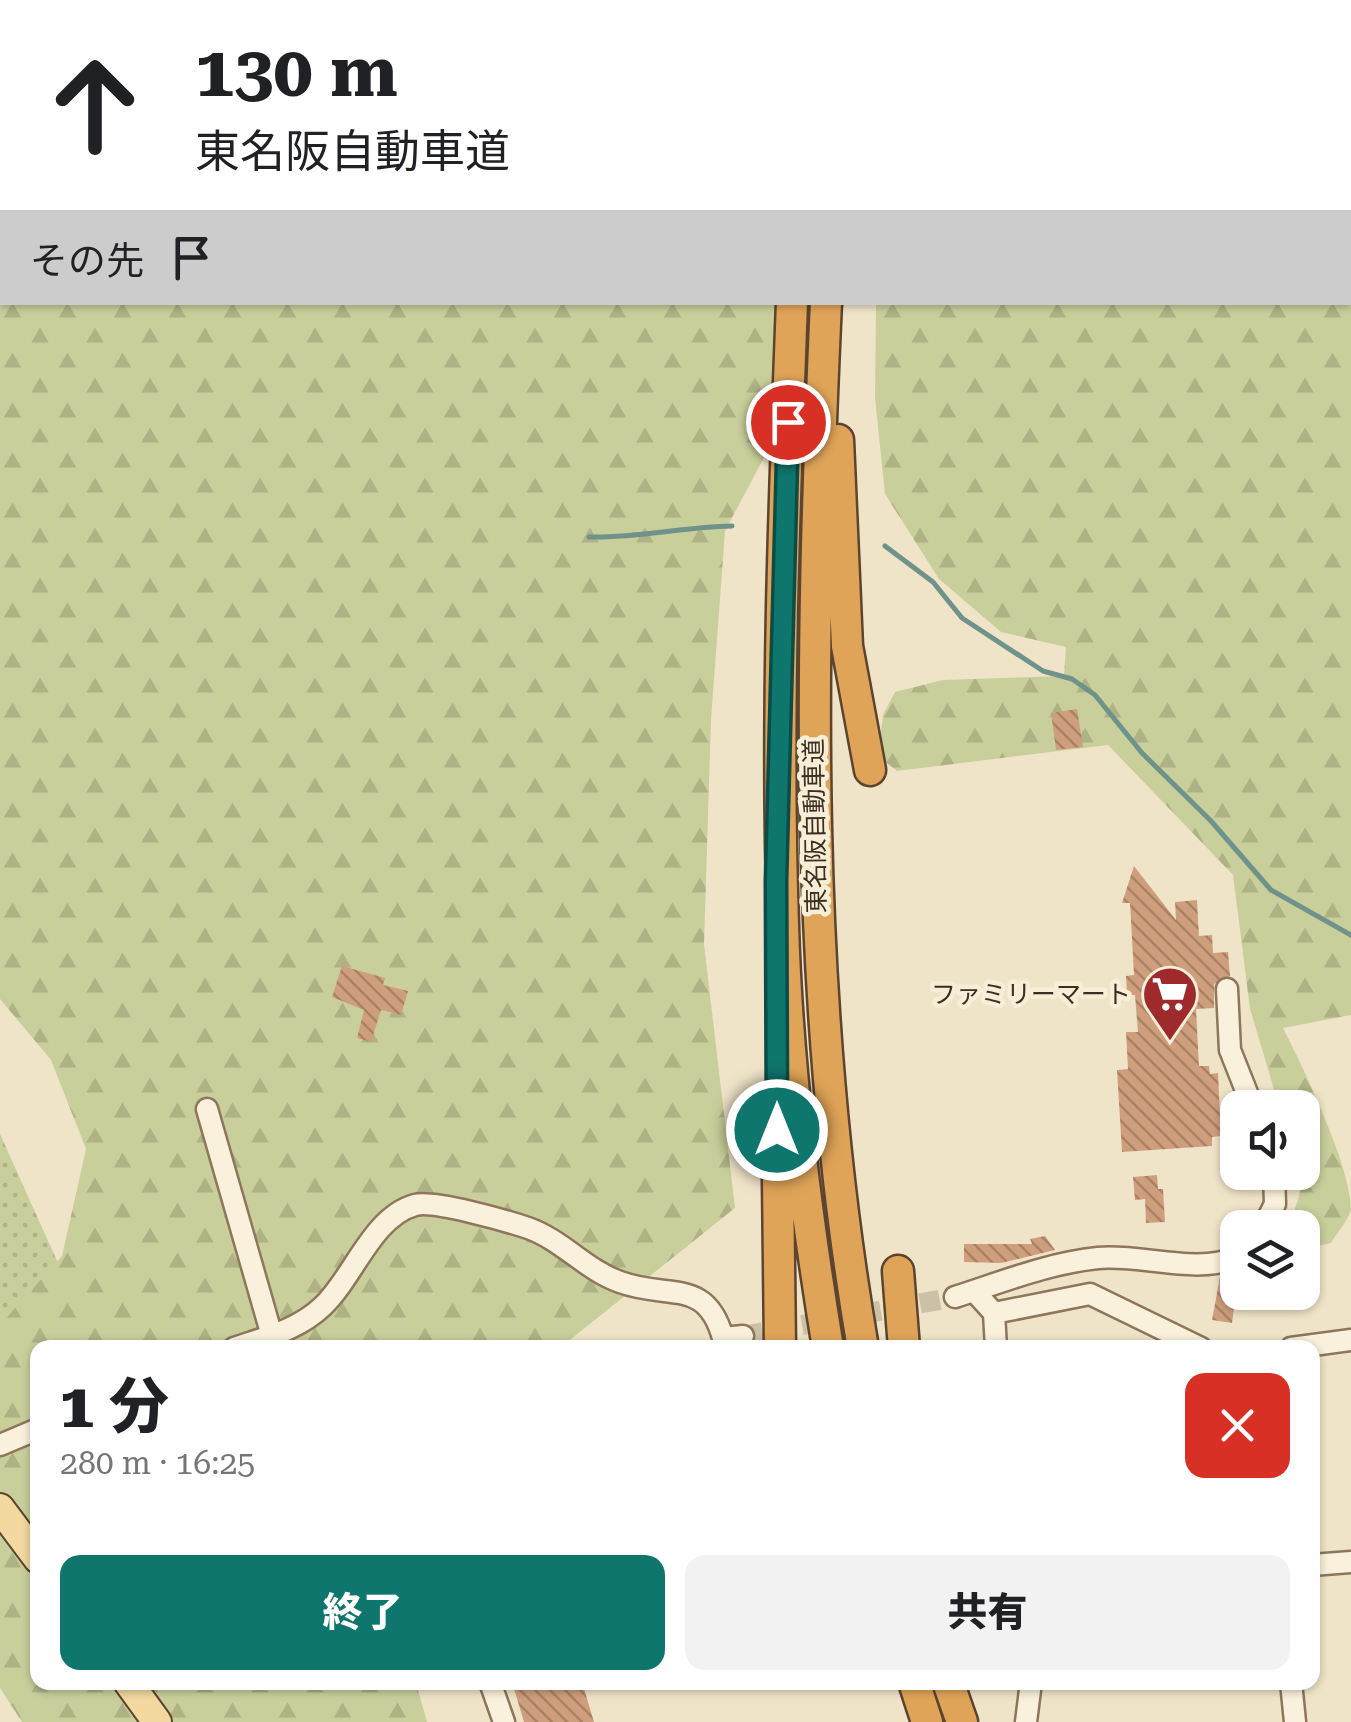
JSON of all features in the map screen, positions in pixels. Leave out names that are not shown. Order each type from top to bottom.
[{"type":"highway","name":"東名阪自動車道","points":[[792,305],[780,808],[783,928],[796,1115],[827,1340]]},
{"type":"highway","name":"東名阪自動車道","points":[[829,305],[814,665],[817,925],[832,1144],[862,1340]]},
{"type":"highway","points":[[829,305],[847,646],[870,770]]},
{"type":"highway","points":[[780,808],[776,900],[780,1340]]},
{"type":"highway","points":[[898,1271],[903,1340]]},
{"type":"highway","points":[[917,1690],[927,1722]]},
{"type":"highway","points":[[951,1690],[962,1722]]},
{"type":"highway","points":[[962,1690],[970,1722]]},
{"type":"main road","points":[[0,1508],[30,1548]]},
{"type":"main road","points":[[134,1690],[157,1722]]},
{"type":"street","points":[[1227,989],[1230,1050],[1246,1090]]},
{"type":"street","points":[[207,1110],[272,1336]]},
{"type":"street","points":[[259,1340],[296,1328],[325,1304],[380,1232],[404,1211],[424,1204],[528,1228],[596,1272],[624,1284],[704,1299],[716,1313],[724,1338],[743,1336]]},
{"type":"street","points":[[1185,1340],[1096,1295],[1068,1296],[994,1314],[965,1294],[1097,1258],[1220,1262]]},
{"type":"street","points":[[994,1314],[996,1340]]},
{"type":"street","points":[[1320,1344],[1351,1340]]},
{"type":"street","points":[[0,1446],[30,1433]]},
{"type":"street","points":[[1320,1564],[1351,1562]]},
{"type":"street","points":[[493,1690],[504,1722]]},
{"type":"street","points":[[1026,1722],[1030,1690]]},
{"type":"street","points":[[1292,1690],[1295,1722]]},
{"type":"green space","points":[[0,305],[845,305],[725,531],[711,720],[704,944],[735,1208],[570,1340],[30,1340],[30,1690],[418,1690],[427,1722],[22,1722],[0,1688],[0,1325],[62,1256],[86,1149],[51,1060],[0,999]]},
{"type":"green space","points":[[876,305],[1351,305],[1351,1015],[1283,1028],[1313,1090],[1274,1090],[1250,1009],[1233,875],[1108,745],[897,771],[878,756],[883,715],[895,692],[943,680],[1064,676],[1066,647],[1001,632],[939,579],[885,494],[875,398]]},
{"type":"green space","points":[[1320,1108],[1343,1168],[1351,1209],[1331,1243],[1320,1246],[1320,1210],[1294,1210],[1300,1190],[1320,1190]]},
{"type":"green space","points":[[0,1134],[76,1303],[0,1352]]},
{"type":"building","points":[[1077,709],[1083,747],[1056,750],[1051,713]]},
{"type":"building","points":[[1134,866],[1176,920],[1175,902],[1197,900],[1199,936],[1212,935],[1213,953],[1228,952],[1230,976],[1214,984],[1214,1008],[1196,1009],[1199,1066],[1209,1066],[1210,1074],[1218,1073],[1220,1136],[1212,1137],[1212,1146],[1122,1152],[1117,1070],[1128,1069],[1126,1032],[1138,1032],[1135,995],[1127,995],[1126,976],[1134,975],[1130,903],[1122,903]]},
{"type":"building","points":[[342,966],[385,978],[383,985],[408,991],[401,1015],[381,1010],[371,1042],[357,1038],[364,1010],[332,997]]},
{"type":"building","points":[[1157,1175],[1158,1189],[1163,1189],[1165,1222],[1146,1223],[1145,1199],[1135,1200],[1133,1177]]},
{"type":"building","points":[[1045,1236],[1055,1250],[1001,1263],[964,1262],[964,1244],[1032,1244],[1030,1239]]},
{"type":"building","points":[[1220,1277],[1220,1310],[1234,1310],[1232,1323],[1212,1320]]},
{"type":"building","points":[[514,1690],[584,1690],[594,1722],[524,1722]]},
{"type":"waterway","points":[[589,537],[732,526]]},
{"type":"waterway","points":[[885,546],[933,582],[962,618],[1043,671],[1072,679],[1095,695],[1142,753],[1211,821],[1271,890],[1351,935]]},
{"type":"tunnel","points":[[743,1336],[955,1297]]},
{"type":"place","name":"ファミリーマート","points":[[1170,1043]]},
{"type":"route","points":[[777,1130],[776,881],[788,422]]}]
